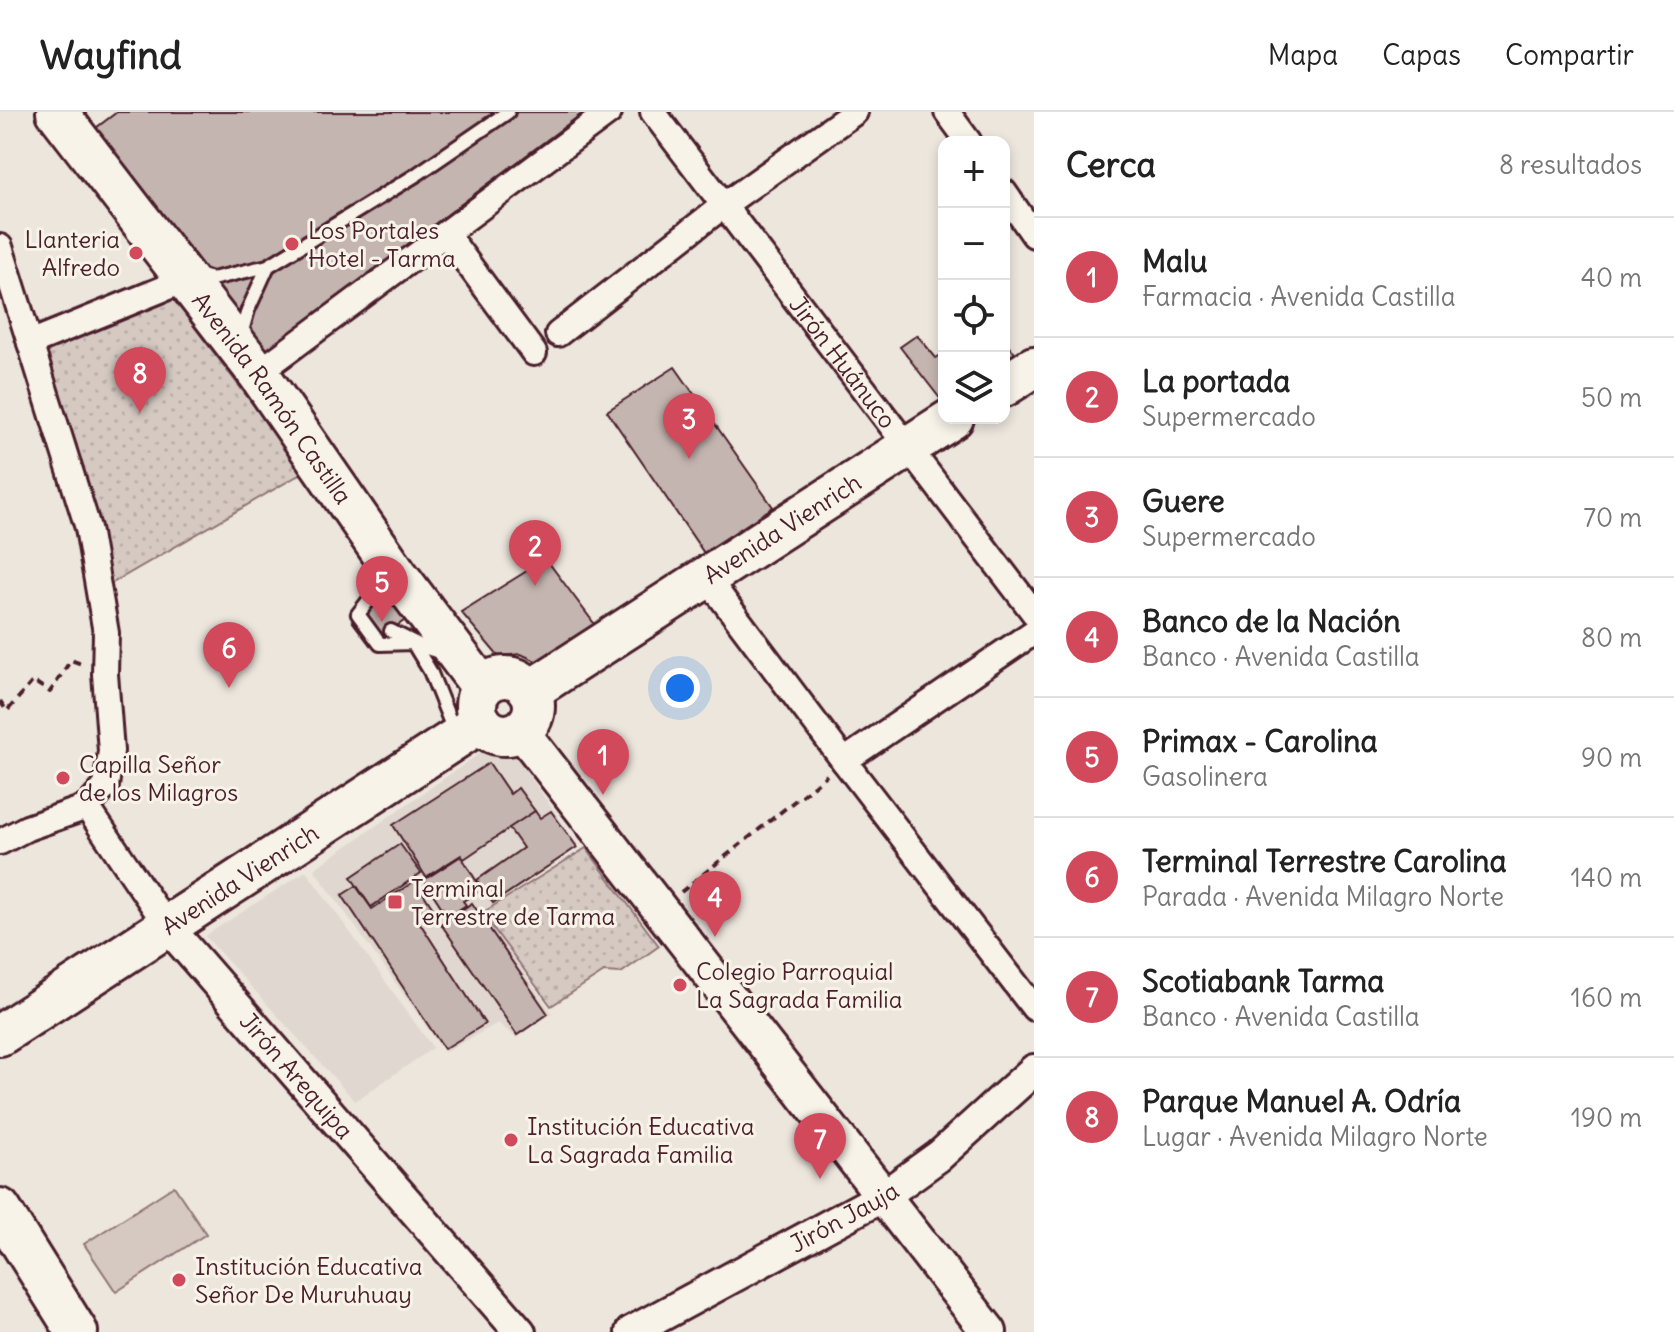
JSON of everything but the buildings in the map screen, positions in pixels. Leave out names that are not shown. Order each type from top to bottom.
[{"type":"highway","name":"Avenida Ramón Castilla","points":[[57,112],[248,361],[380,592],[464,691]]},
{"type":"highway","points":[[1010,382],[1034,367]]},
{"type":"highway","name":"Avenida Vienrich","points":[[530,691],[943,424]]},
{"type":"highway","points":[[507,677],[524,684],[530,691],[534,709],[528,725],[521,731],[503,735],[495,734],[464,691],[507,677]]},
{"type":"highway","name":"Avenida Vienrich","points":[[0,1035],[167,926],[464,691]]},
{"type":"highway","points":[[0,1209],[77,1332]]},
{"type":"main road","points":[[521,731],[989,1332]]},
{"type":"street","points":[[248,361],[446,234],[609,112]]},
{"type":"street","name":"Jirón Huánuco","points":[[653,112],[1034,613]]},
{"type":"street","points":[[558,334],[724,205],[855,112]]},
{"type":"street","points":[[947,112],[965,136]]},
{"type":"street","points":[[1010,201],[1034,235]]},
{"type":"street","points":[[446,234],[534,353]]},
{"type":"street","points":[[0,247],[88,528],[106,633],[105,674],[111,751],[106,786],[87,807],[27,828],[0,842]]},
{"type":"street","points":[[30,343],[179,272]]},
{"type":"street","points":[[706,577],[1034,1008]]},
{"type":"street","points":[[844,761],[1034,632]]},
{"type":"street","name":"Jirón Arequipa","points":[[87,807],[167,926],[520,1332]]},
{"type":"street","name":"Jirón Jauja","points":[[631,1332],[885,1195],[939,1156],[1034,1070]]},
{"type":"lane","points":[[179,272],[212,279],[268,266],[416,175],[508,112]]},
{"type":"lane","points":[[248,361],[248,310],[268,266]]},
{"type":"lane","points":[[380,592],[358,614],[380,644],[413,643]]},
{"type":"lane","points":[[391,631],[413,643],[464,691]]},
{"type":"lane","points":[[413,643],[430,671],[464,691]]},
{"type":"path","points":[[0,701],[7,711],[33,681],[50,692],[71,660],[105,674]]},
{"type":"path","points":[[660,908],[844,761]]},
{"type":"shaded area","points":[[171,296],[304,472],[109,585],[42,345]]},
{"type":"shaded area","points":[[493,747],[515,755],[579,847],[481,912],[552,1013],[516,1038],[498,1023],[445,1052],[314,869]]},
{"type":"shaded area","points":[[586,848],[659,946],[621,973],[604,972],[551,1006],[482,913]]},
{"type":"shaded area","points":[[306,871],[433,1048],[355,1101],[205,936]]},
{"type":"shaded area","points":[[174,1186],[206,1234],[116,1292],[84,1244]]},
{"type":"place","name":"Los Portales Hotel - Tarma","points":[[292,244]]},
{"type":"place","name":"Llanteria Alfredo","points":[[136,253]]},
{"type":"place","name":"Parque Manuel A. Odría","points":[[140,413]]},
{"type":"place","name":"Guere","points":[[689,459]]},
{"type":"place","name":"La portada","points":[[535,586]]},
{"type":"place","name":"Primax - Carolina","points":[[382,622]]},
{"type":"place","name":"Terminal Terrestre Carolina","points":[[229,688]]},
{"type":"place","name":"Capilla Señor de los Milagros","points":[[63,778]]},
{"type":"place","name":"Malu","points":[[603,795]]},
{"type":"place","name":"Terminal Terrestre de Tarma","points":[[395,902]]},
{"type":"place","name":"Banco de la Nación","points":[[715,937]]},
{"type":"place","name":"Colegio Parroquial La Sagrada Familia","points":[[680,985]]},
{"type":"place","name":"Institución Educativa La Sagrada Familia","points":[[511,1140]]},
{"type":"place","name":"Scotiabank Tarma","points":[[820,1179]]},
{"type":"place","name":"Institución Educativa Señor De Muruhuay","points":[[179,1280]]}]
